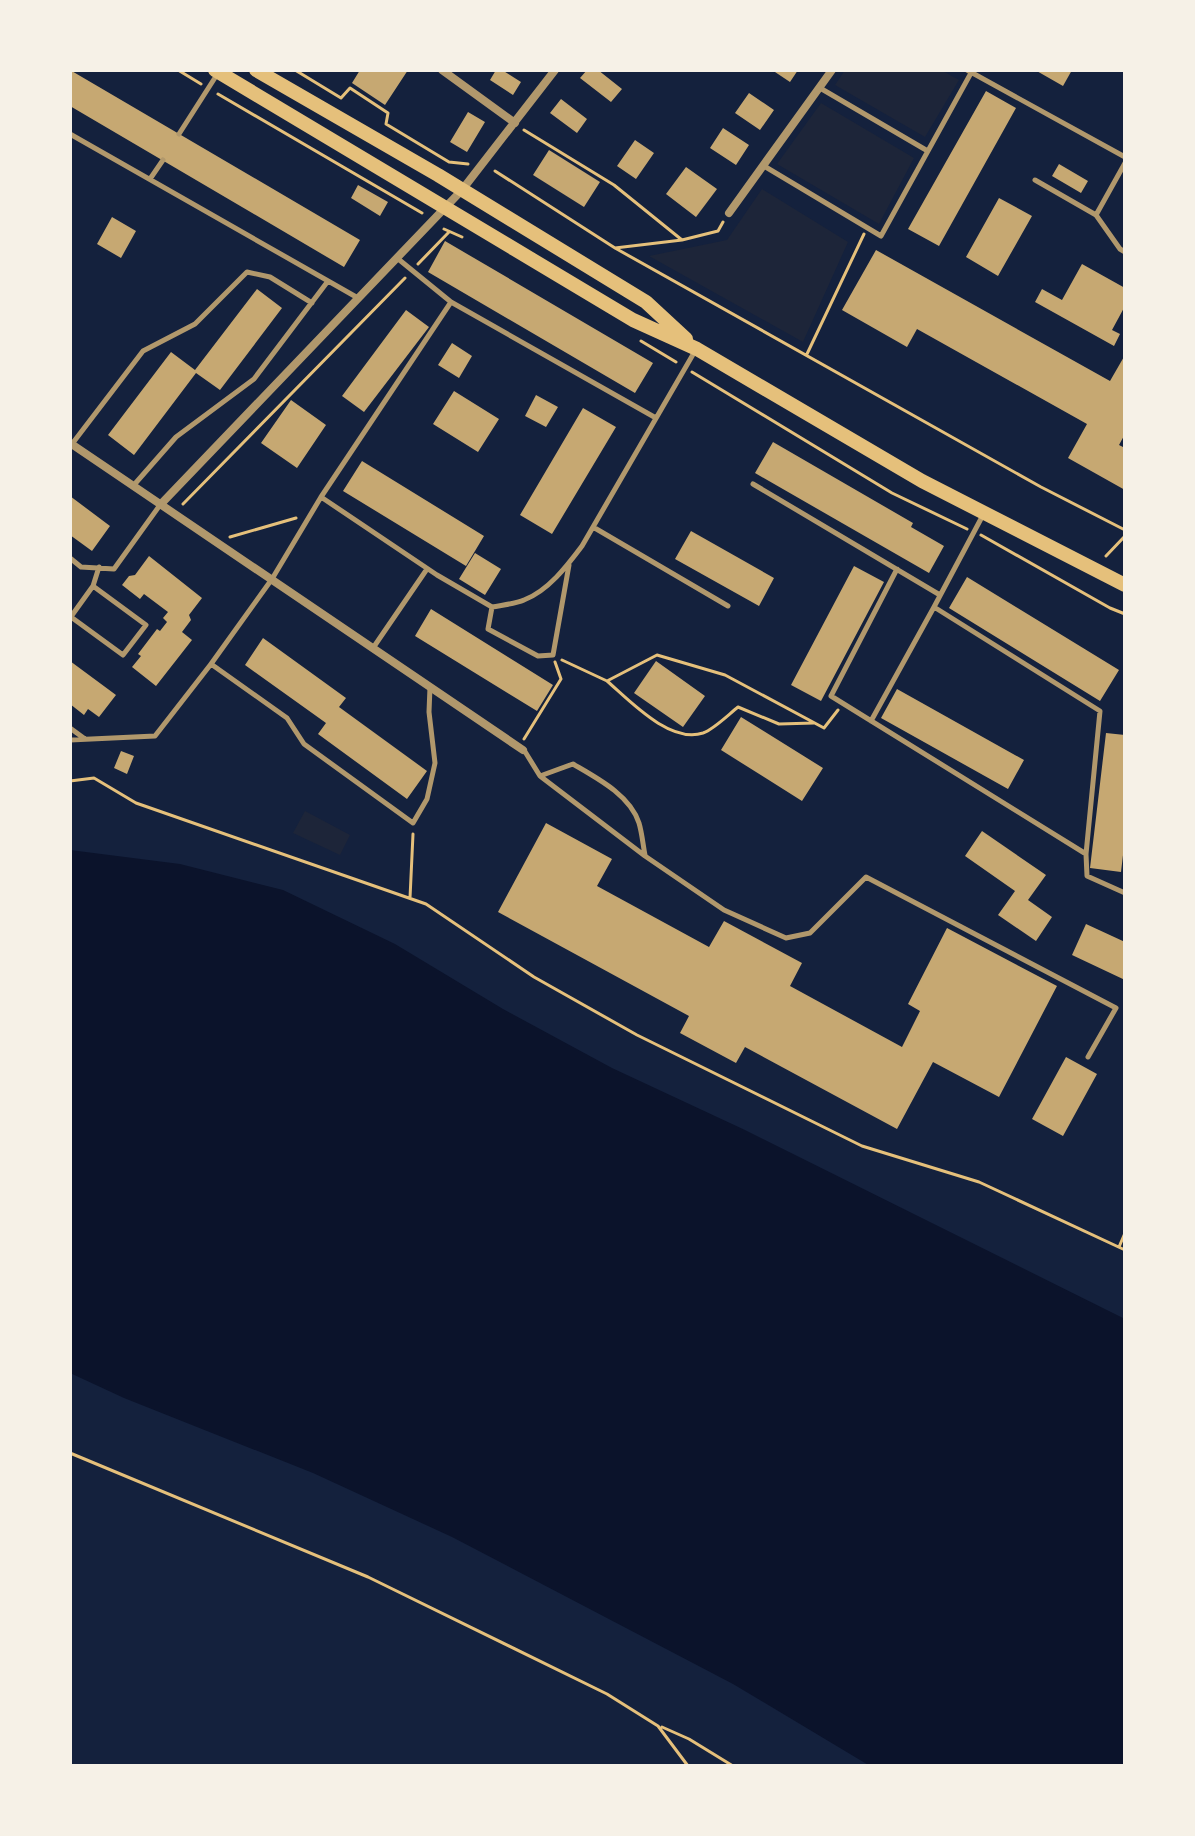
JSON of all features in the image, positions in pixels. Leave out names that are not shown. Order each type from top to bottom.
[{"type":"main road","points":[[256,70],[646,302],[697,349]]},
{"type":"main road","points":[[217,71],[633,320],[697,349],[983,514],[1125,585]]},
{"type":"street","points":[[442,70],[515,123]]},
{"type":"street","points":[[161,504],[462,190],[555,70]]},
{"type":"street","points":[[729,213],[832,70]]},
{"type":"street","points":[[71,443],[521,748]]},
{"type":"lane","points":[[179,134],[217,71]]},
{"type":"lane","points":[[764,166],[881,236],[969,71],[1125,160],[1096,215]]},
{"type":"lane","points":[[819,88],[926,150]]},
{"type":"lane","points":[[70,134],[359,299]]},
{"type":"lane","points":[[150,179],[163,160]]},
{"type":"lane","points":[[1035,180],[1096,215],[1125,252]]},
{"type":"lane","points":[[397,258],[451,302],[656,418]]},
{"type":"lane","points":[[71,443],[143,351],[195,324],[247,272],[270,277],[312,303]]},
{"type":"lane","points":[[133,486],[176,437],[254,379],[328,281]]},
{"type":"lane","points":[[70,740],[155,736],[272,579],[312,510],[451,302]]},
{"type":"lane","points":[[321,497],[427,569],[492,607],[524,601],[569,564],[697,349]]},
{"type":"lane","points":[[753,484],[940,595]]},
{"type":"lane","points":[[70,558],[81,567],[114,569],[161,504]]},
{"type":"lane","points":[[871,721],[983,514]]},
{"type":"lane","points":[[593,527],[728,606]]},
{"type":"lane","points":[[492,607],[488,629],[538,656],[553,655],[569,564]]},
{"type":"lane","points":[[93,586],[146,625],[123,655],[70,617],[93,586],[99,567]]},
{"type":"lane","points":[[373,648],[427,569]]},
{"type":"lane","points":[[897,569],[831,696],[1086,854]]},
{"type":"lane","points":[[934,607],[1100,711],[1086,854],[1087,876],[1125,893]]},
{"type":"lane","points":[[211,664],[287,718],[304,744],[413,823],[427,799],[435,763],[429,712],[430,686]]},
{"type":"lane","points":[[70,728],[85,739]]},
{"type":"lane","points":[[521,748],[540,776],[645,856],[724,910],[786,938],[810,933],[866,877],[1116,1008],[1088,1057]]},
{"type":"lane","points":[[540,776],[573,764],[596,777],[624,799],[639,821],[645,856]]},
{"type":"path","points":[[178,70],[422,213]]},
{"type":"path","points":[[295,70],[341,98],[350,88],[388,113],[386,124],[449,162],[468,164],[476,156]]},
{"type":"path","points":[[515,123],[614,185],[682,240]]},
{"type":"path","points":[[495,171],[615,248],[1041,487],[1125,530]]},
{"type":"path","points":[[615,248],[682,240],[718,231],[729,213]]},
{"type":"path","points":[[807,354],[867,227]]},
{"type":"path","points":[[444,229],[474,240]]},
{"type":"path","points":[[173,513],[449,232]]},
{"type":"path","points":[[631,335],[892,493],[974,532],[1125,614]]},
{"type":"path","points":[[228,537],[298,518],[312,510]]},
{"type":"path","points":[[1106,556],[1125,536]]},
{"type":"path","points":[[553,655],[607,681],[674,734],[703,733],[738,707],[779,724],[815,723]]},
{"type":"path","points":[[521,748],[561,679],[553,655]]},
{"type":"path","points":[[607,681],[657,655],[725,675],[824,728],[843,704]]},
{"type":"path","points":[[70,781],[94,778],[136,803],[426,904],[534,977],[637,1035],[848,1140],[979,1182],[1125,1250]]},
{"type":"path","points":[[410,898],[413,823]]},
{"type":"path","points":[[1119,1247],[1125,1233]]},
{"type":"path","points":[[70,1453],[368,1577],[607,1694],[658,1726],[689,1739],[733,1766]]},
{"type":"path","points":[[658,1726],[688,1766]]},
{"type":"shaded area","points":[[845,70],[941,70],[959,80],[925,137],[835,85]]},
{"type":"shaded area","points":[[821,103],[914,158],[879,224],[777,164]]},
{"type":"shaded area","points":[[762,189],[848,242],[803,342],[649,256],[727,240]]},
{"type":"shaded area","points":[[305,811],[350,835],[340,855],[293,833]]},
{"type":"shaded area","points":[[70,850],[180,864],[283,890],[395,944],[503,1009],[612,1068],[745,1130],[1125,1319],[1125,1766],[870,1766],[733,1684],[452,1537],[313,1473],[124,1398],[70,1373]]},
{"type":"building","points":[[70,70],[360,240],[344,267],[70,106]]},
{"type":"building","points":[[360,70],[408,70],[385,105],[352,83]]},
{"type":"building","points":[[496,70],[502,70],[521,82],[513,95],[490,80]]},
{"type":"building","points":[[587,70],[598,70],[622,89],[611,102],[580,78]]},
{"type":"building","points":[[772,70],[798,70],[790,82]]},
{"type":"building","points":[[1035,70],[1072,70],[1063,86]]},
{"type":"building","points":[[986,91],[1016,108],[939,246],[908,229]]},
{"type":"building","points":[[749,93],[774,110],[760,130],[735,113]]},
{"type":"building","points":[[561,99],[587,119],[577,133],[550,113]]},
{"type":"building","points":[[468,112],[485,122],[467,152],[450,142]]},
{"type":"building","points":[[723,128],[749,145],[736,165],[710,148]]},
{"type":"building","points":[[635,140],[654,153],[636,179],[617,166]]},
{"type":"building","points":[[549,150],[600,182],[584,207],[533,175]]},
{"type":"building","points":[[1059,164],[1088,181],[1081,193],[1052,176]]},
{"type":"building","points":[[686,167],[717,189],[696,217],[666,194]]},
{"type":"building","points":[[358,185],[388,202],[380,216],[351,198]]},
{"type":"building","points":[[999,198],[1032,216],[998,276],[966,257]]},
{"type":"building","points":[[112,217],[136,231],[121,258],[97,244]]},
{"type":"building","points":[[445,241],[653,363],[635,393],[428,272]]},
{"type":"building","points":[[876,250],[1110,381],[1125,355],[1125,434],[1119,445],[1125,448],[1125,490],[1068,458],[1087,424],[917,329],[907,347],[842,310]]},
{"type":"building","points":[[1082,264],[1125,288],[1125,306],[1112,330],[1120,334],[1114,346],[1035,302],[1042,289],[1062,300]]},
{"type":"building","points":[[257,289],[282,308],[220,390],[196,373],[134,455],[108,435],[171,352],[195,370]]},
{"type":"building","points":[[406,310],[429,327],[364,412],[342,396]]},
{"type":"building","points":[[452,343],[472,356],[459,378],[438,365]]},
{"type":"building","points":[[454,391],[499,419],[478,452],[433,424]]},
{"type":"building","points":[[536,395],[558,407],[546,427],[525,416]]},
{"type":"building","points":[[291,400],[326,425],[297,468],[261,443]]},
{"type":"building","points":[[583,408],[616,427],[552,534],[520,515]]},
{"type":"building","points":[[773,442],[913,523],[911,527],[944,546],[929,573],[755,473]]},
{"type":"building","points":[[362,461],[484,536],[466,566],[343,491]]},
{"type":"building","points":[[70,496],[110,526],[92,551],[70,535]]},
{"type":"building","points":[[691,531],[774,578],[759,606],[675,559]]},
{"type":"building","points":[[475,553],[501,569],[485,595],[459,579]]},
{"type":"building","points":[[149,556],[202,598],[189,615],[191,620],[182,632],[192,640],[156,686],[132,667],[157,629],[160,631],[167,622],[163,618],[168,612],[144,594],[140,599],[122,585],[129,576],[135,575]]},
{"type":"building","points":[[854,566],[884,582],[821,701],[791,685]]},
{"type":"building","points":[[967,577],[1119,670],[1100,701],[949,608]]},
{"type":"building","points":[[431,609],[553,685],[537,711],[415,636]]},
{"type":"building","points":[[263,638],[346,698],[339,707],[427,771],[407,799],[318,734],[326,723],[245,665]]},
{"type":"building","points":[[70,661],[116,695],[99,717],[88,709],[84,715],[70,704]]},
{"type":"building","points":[[656,661],[705,696],[683,727],[634,693]]},
{"type":"building","points":[[897,689],[1024,760],[1008,789],[881,718]]},
{"type":"building","points":[[741,717],[823,768],[802,801],[721,750]]},
{"type":"building","points":[[1106,733],[1125,735],[1125,838],[1121,872],[1090,868]]},
{"type":"building","points":[[121,751],[134,756],[127,774],[114,768]]},
{"type":"building","points":[[546,823],[612,859],[597,886],[709,947],[724,921],[802,963],[790,986],[902,1047],[920,1011],[908,1004],[947,928],[1057,986],[999,1097],[933,1062],[897,1129],[745,1047],[736,1063],[680,1033],[689,1016],[498,912]]},
{"type":"building","points":[[982,831],[1046,875],[1028,900],[1052,917],[1036,941],[998,915],[1015,891],[965,856]]},
{"type":"building","points":[[1086,924],[1125,942],[1125,980],[1072,955]]},
{"type":"building","points":[[1066,1057],[1097,1074],[1063,1136],[1032,1119]]}]
